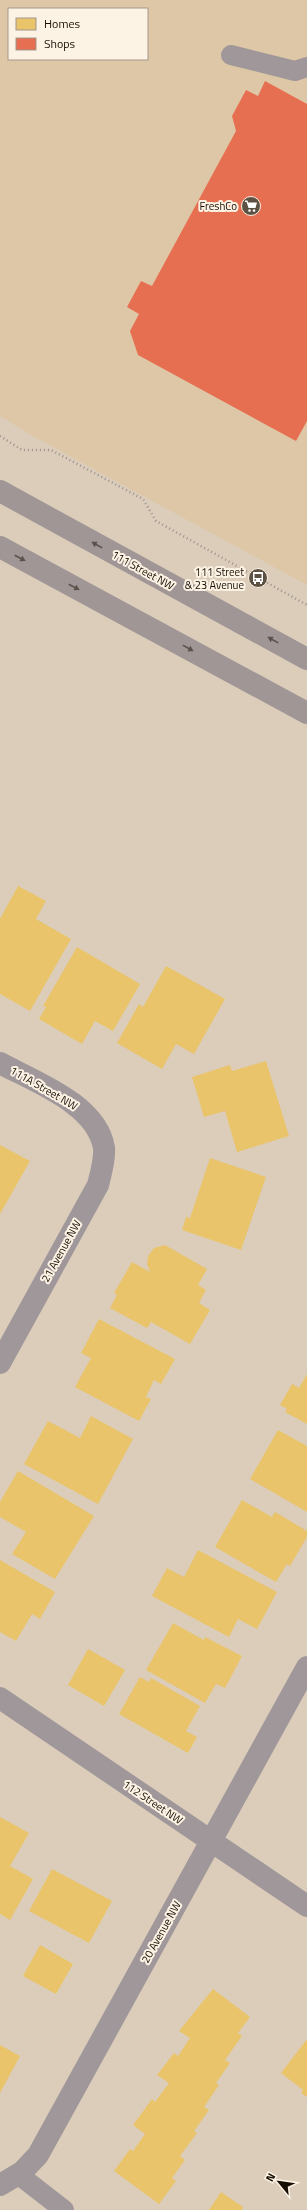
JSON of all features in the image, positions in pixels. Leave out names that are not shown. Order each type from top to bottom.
[{"type":"main road","name":"111 Street NW","points":[[0,491],[307,659]]},
{"type":"main road","points":[[0,547],[307,713]]},
{"type":"street","name":"111A Street NW","points":[[0,1063],[80,1108],[92,1120],[100,1135]]},
{"type":"street","name":"21 Avenue NW","points":[[0,1363],[98,1185],[103,1167],[104,1149],[100,1135]]},
{"type":"street","name":"20 Avenue NW","points":[[7,2181],[38,2154],[307,1667]]},
{"type":"street","name":"112 Street NW","points":[[0,1698],[307,1906]]},
{"type":"lane","points":[[231,55],[295,70],[307,67]]},
{"type":"lane","points":[[7,2181],[64,2210]]},
{"type":"path","points":[[0,436],[22,450],[51,450],[143,499],[156,521],[307,605]]},
{"type":"shaded area","points":[[0,0],[307,0],[307,585],[29,434],[0,416]]},
{"type":"building: Homes","points":[[18,886],[46,901],[36,919],[71,939],[30,1011],[0,994],[0,919]]},
{"type":"building: Homes","points":[[77,947],[140,984],[113,1031],[95,1021],[82,1044],[39,1019],[46,1007],[43,1006]]},
{"type":"building: Homes","points":[[166,966],[225,999],[194,1054],[176,1044],[162,1069],[117,1043],[139,1004],[143,1007]]},
{"type":"building: Homes","points":[[266,1061],[289,1136],[237,1152],[225,1111],[204,1117],[192,1077],[230,1065],[232,1071]]},
{"type":"building: Homes","points":[[0,1145],[30,1161],[0,1214]]},
{"type":"building: Homes","points":[[210,1158],[266,1177],[241,1250],[182,1230],[186,1217],[190,1218]]},
{"type":"building: Homes","points":[[165,1245],[207,1269],[198,1285],[206,1290],[199,1303],[210,1310],[190,1344],[151,1322],[147,1328],[110,1308],[117,1295],[114,1293],[132,1262],[150,1272],[147,1264],[148,1256],[154,1248]]},
{"type":"building: Homes","points":[[99,1319],[175,1359],[161,1384],[154,1380],[146,1397],[151,1399],[139,1421],[75,1387],[91,1358],[81,1353]]},
{"type":"building: Homes","points":[[307,1374],[307,1424],[285,1412],[287,1409],[280,1405],[292,1384],[299,1388]]},
{"type":"building: Homes","points":[[91,1416],[133,1439],[98,1504],[24,1464],[48,1421],[80,1438]]},
{"type":"building: Homes","points":[[278,1430],[307,1446],[307,1512],[250,1479]]},
{"type":"building: Homes","points":[[18,1471],[94,1516],[55,1579],[12,1554],[26,1532],[0,1517],[0,1502]]},
{"type":"building: Homes","points":[[242,1500],[272,1517],[275,1512],[307,1531],[307,1537],[290,1566],[287,1564],[276,1582],[215,1547]]},
{"type":"building: Homes","points":[[198,1550],[277,1592],[257,1629],[238,1619],[229,1637],[152,1596],[167,1568],[184,1577]]},
{"type":"building: Homes","points":[[0,1560],[55,1592],[40,1619],[32,1614],[16,1641],[0,1632]]},
{"type":"building: Homes","points":[[173,1623],[204,1640],[205,1637],[242,1656],[225,1688],[216,1684],[205,1703],[146,1670]]},
{"type":"building: Homes","points":[[88,1649],[125,1670],[104,1706],[68,1685]]},
{"type":"building: Homes","points":[[140,1677],[149,1682],[151,1678],[200,1706],[186,1731],[197,1737],[188,1753],[119,1714]]},
{"type":"building: Homes","points":[[0,1817],[29,1833],[10,1866],[33,1879],[10,1920],[0,1914]]},
{"type":"building: Homes","points":[[52,1869],[112,1901],[89,1943],[29,1911]]},
{"type":"building: Homes","points":[[40,1945],[73,1964],[56,1994],[23,1976]]},
{"type":"building: Homes","points":[[213,1989],[250,2017],[238,2033],[242,2036],[225,2060],[230,2063],[216,2083],[219,2085],[204,2107],[209,2110],[194,2131],[197,2133],[180,2156],[185,2160],[172,2178],[176,2181],[159,2204],[114,2171],[130,2149],[133,2151],[145,2134],[133,2125],[152,2099],[155,2102],[169,2083],[157,2075],[174,2053],[178,2056],[190,2038],[179,2031]]},
{"type":"building: Homes","points":[[307,2039],[307,2097],[301,2093],[303,2090],[281,2073]]},
{"type":"building: Homes","points":[[0,2045],[20,2056],[0,2093]]},
{"type":"building: Homes","points":[[221,2192],[243,2207],[242,2210],[209,2210]]},
{"type":"building: Shops","name":"FreshCo","points":[[265,81],[307,104],[307,421],[296,441],[138,355],[130,331],[139,314],[127,307],[141,281],[152,286],[236,131],[232,116],[246,90],[258,96]]},
{"type":"place","name":"FreshCo","points":[[251,206]]},
{"type":"place","name":"111 Street & 23 Avenue","points":[[258,578]]}]
